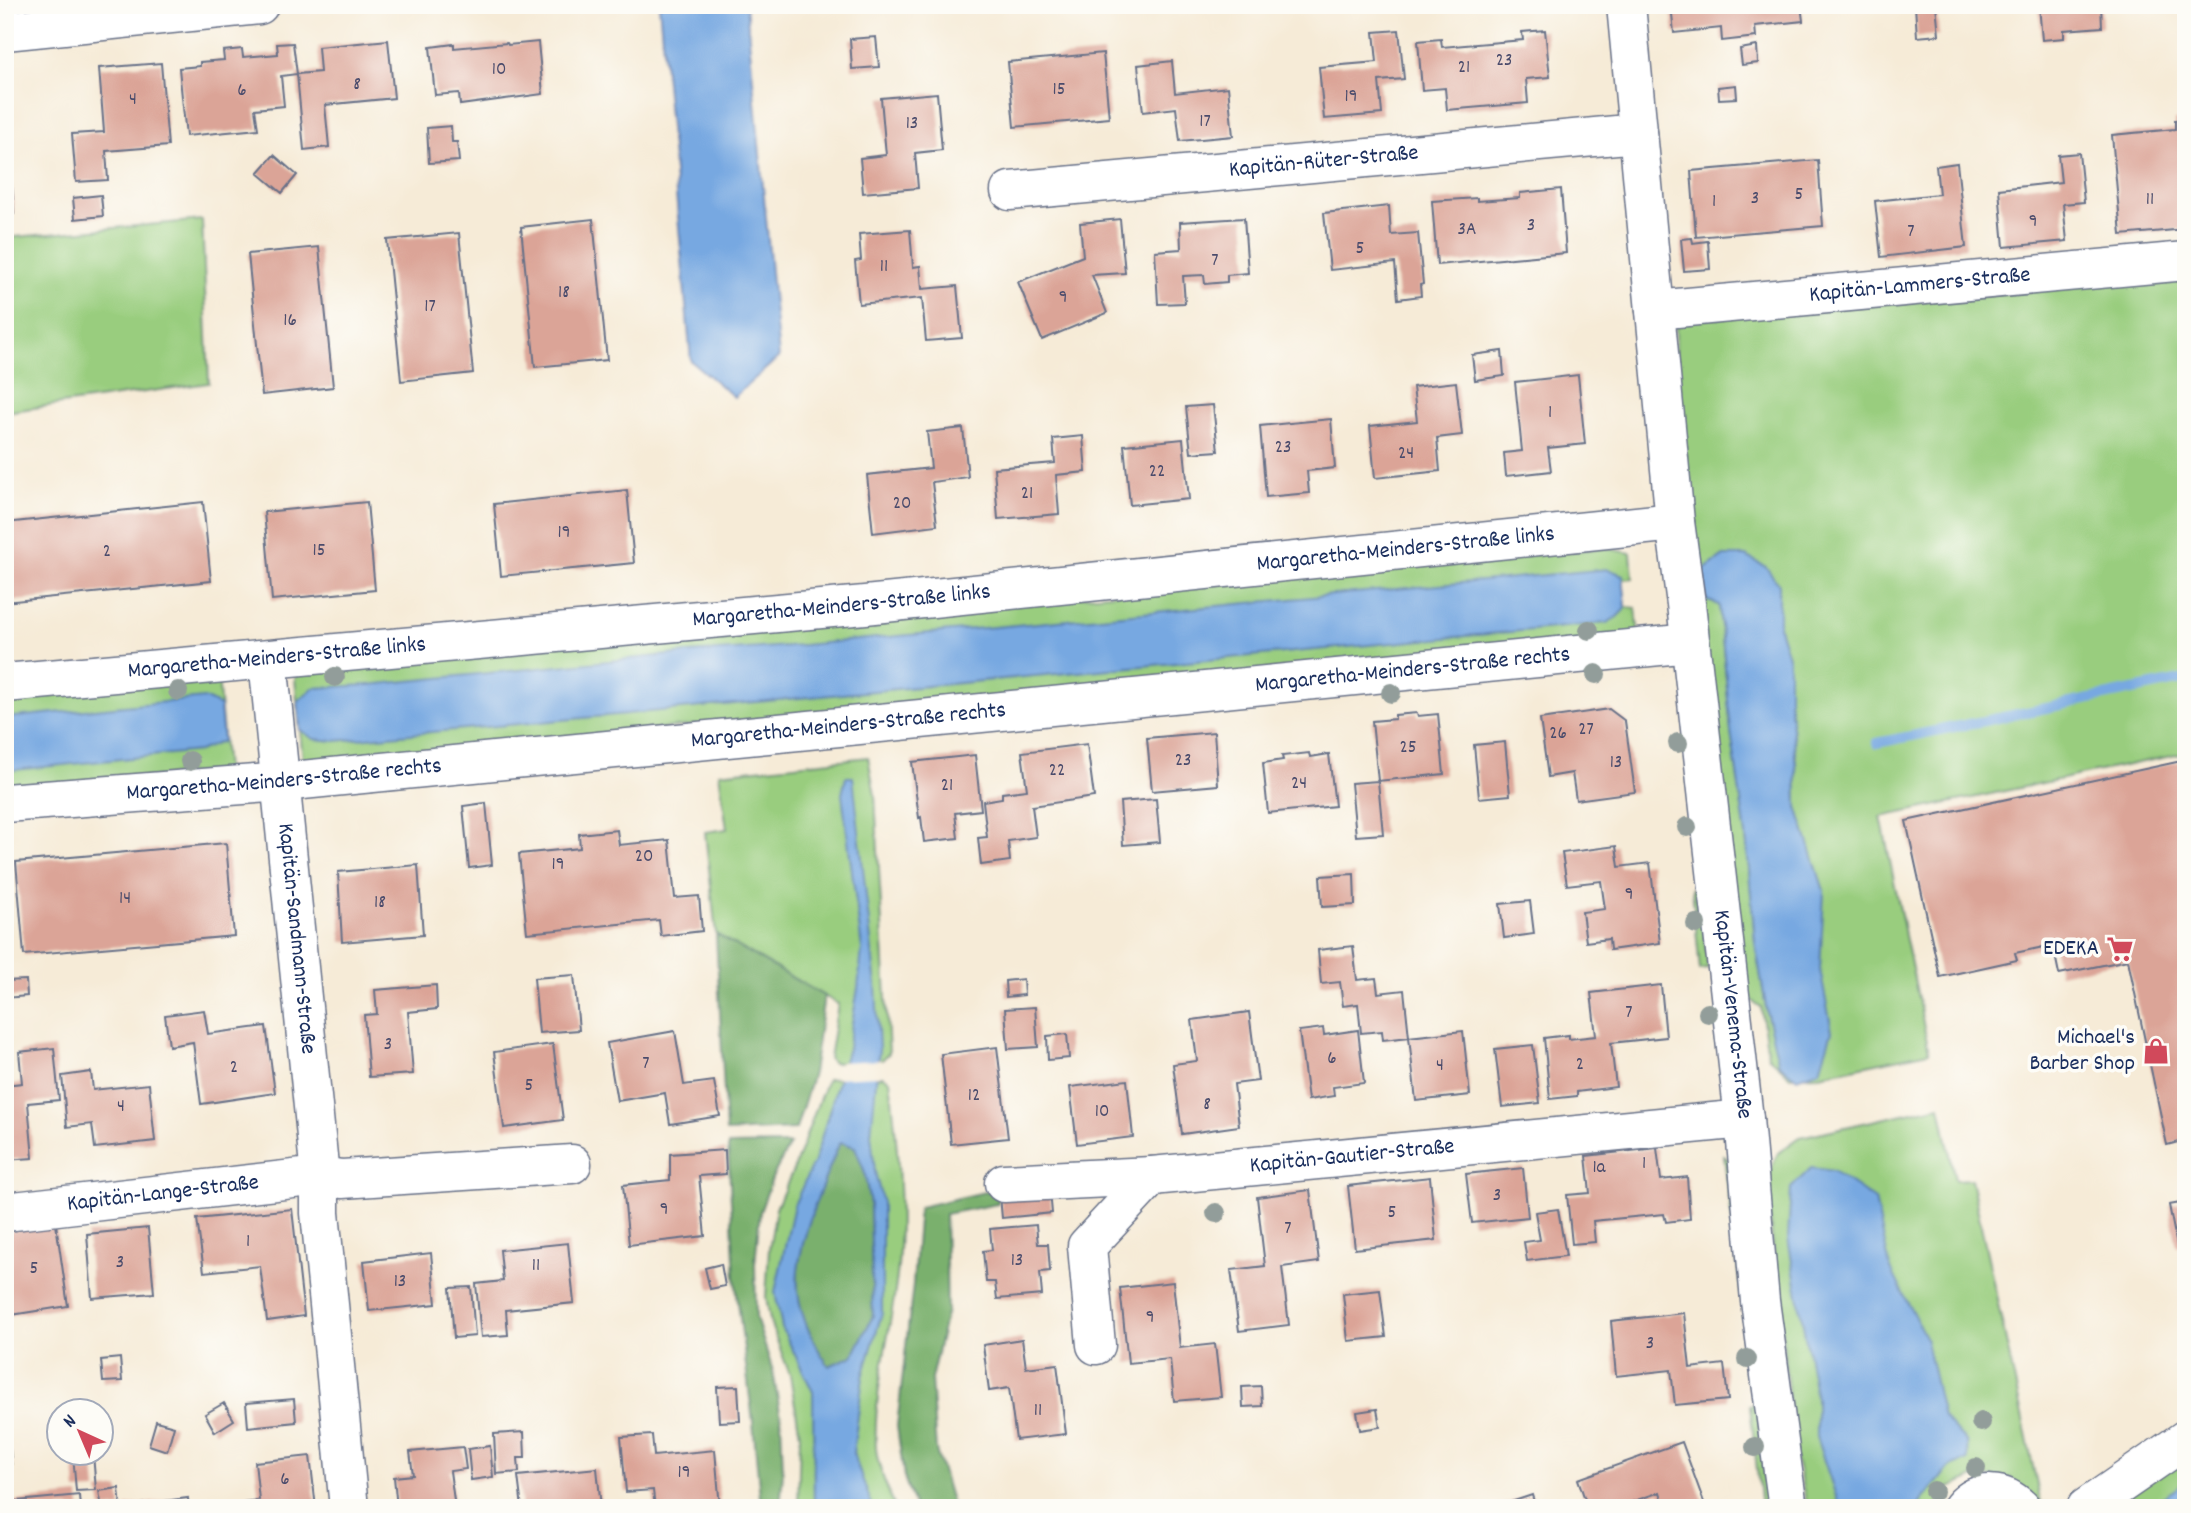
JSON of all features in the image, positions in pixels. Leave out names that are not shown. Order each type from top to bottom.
[{"type":"street","points":[[5,31],[259,5]]},
{"type":"street","points":[[1626,5],[1675,522]]},
{"type":"street","name":"Kapitän-Rüter-Straße","points":[[1010,191],[1638,133]]},
{"type":"street","name":"Kapitän-Lammers-Straße","points":[[1655,310],[2186,261]]},
{"type":"street","name":"Kapitän-Venema-Straße","points":[[1675,522],[1744,1119],[1760,1301],[1788,1508]]},
{"type":"street","name":"Margaretha-Meinders-Straße links","points":[[5,683],[852,607],[1675,522]]},
{"type":"street","name":"Margaretha-Meinders-Straße rechts","points":[[5,803],[282,782],[1690,643]]},
{"type":"street","name":"Kapitän-Sandmann-Straße","points":[[268,660],[320,1176],[320,1213],[349,1508]]},
{"type":"street","name":"Kapitän-Gautier-Straße","points":[[1004,1183],[1153,1177],[1744,1119]]},
{"type":"street","points":[[320,1176],[342,1179],[572,1164]]},
{"type":"street","name":"Kapitän-Lange-Straße","points":[[5,1212],[320,1176]]},
{"type":"street","points":[[1096,1345],[1087,1246],[1153,1177]]},
{"type":"street","points":[[2086,1508],[2186,1439]]},
{"type":"street","points":[[1962,1508],[1977,1496],[1989,1493],[2012,1499],[2021,1508]]},
{"type":"green space","points":[[202,220],[209,383],[5,412],[5,238]]},
{"type":"green space","points":[[2186,264],[2186,753],[1881,817],[1929,1052],[1819,1075],[1790,1076],[1768,1056],[1761,1007],[1743,994],[1697,606],[1706,600],[1719,605],[1731,732],[1746,835],[1755,942],[1768,1019],[1824,891],[1797,807],[1796,760],[1789,700],[1789,660],[1779,628],[1779,585],[1724,556],[1693,574],[1675,406],[1676,322]]},
{"type":"green space","points":[[1604,548],[1631,553],[1633,578],[1623,579],[1626,607],[1636,608],[1639,637],[303,762],[295,679],[297,669]]},
{"type":"green space","points":[[218,677],[226,770],[5,791],[5,697]]},
{"type":"green space","points":[[868,757],[875,795],[889,1053],[882,1060],[833,1063],[829,1058],[838,1004],[716,934],[705,832],[727,829],[719,773]]},
{"type":"green space","points":[[1692,888],[1699,893],[1708,969],[1700,970]]},
{"type":"green space","points":[[716,934],[824,996],[813,1073],[796,1129],[726,1132]]},
{"type":"green space","points":[[883,1076],[890,1080],[900,1220],[898,1266],[877,1401],[876,1447],[895,1508],[798,1508],[800,1435],[790,1375],[771,1325],[766,1297],[769,1249],[776,1208],[795,1166],[827,1079]]},
{"type":"green space","points":[[1940,1106],[1955,1180],[1971,1179],[2042,1508],[2038,1508],[2030,1494],[2010,1478],[1977,1476],[1947,1489],[1935,1508],[1808,1508],[1795,1457],[1766,1180],[1778,1153],[1800,1137]]},
{"type":"green space","points":[[840,1142],[855,1146],[864,1170],[870,1204],[873,1316],[853,1356],[829,1366],[805,1321],[797,1283],[809,1221]]},
{"type":"green space","points":[[790,1144],[773,1176],[760,1212],[755,1264],[756,1318],[773,1371],[781,1418],[783,1472],[780,1508],[761,1508],[735,1278],[728,1145]]},
{"type":"green space","points":[[1724,1156],[1730,1161],[1741,1293]]},
{"type":"green space","points":[[998,1191],[998,1204],[945,1214],[947,1310],[931,1379],[936,1450],[953,1508],[915,1508],[904,1477],[897,1426],[919,1207]]},
{"type":"green space","points":[[1757,1403],[1766,1508],[1761,1508],[1750,1405]]},
{"type":"green space","points":[[2186,1455],[2186,1508],[2108,1508]]},
{"type":"water","points":[[659,5],[746,5],[779,357],[734,397],[691,361]]},
{"type":"water","points":[[1724,556],[1746,556],[1766,567],[1779,585],[1779,628],[1789,660],[1789,700],[1797,807],[1824,891],[1820,970],[1832,1031],[1820,1070],[1797,1078],[1779,1064],[1768,1019],[1755,942],[1746,835],[1731,732],[1719,605],[1706,600],[1702,571]]},
{"type":"water","points":[[1608,569],[1623,575],[1626,608],[1607,623],[335,741],[314,739],[300,730],[298,701],[313,688]]},
{"type":"water","points":[[204,698],[220,706],[223,741],[199,751],[5,771],[5,718]]},
{"type":"water","points":[[846,777],[853,777],[876,987],[879,1050],[871,1134],[875,1172],[882,1200],[882,1313],[863,1377],[853,1453],[873,1508],[814,1508],[813,1392],[782,1328],[775,1292],[794,1205],[815,1159],[848,1048],[858,988],[862,949],[842,794]],"holes":[[[840,1142],[855,1147],[864,1170],[870,1204],[873,1316],[853,1356],[829,1366],[805,1321],[798,1296],[798,1270],[809,1221]]]},
{"type":"water","points":[[1811,1168],[1833,1171],[1875,1200],[1890,1267],[1925,1337],[1943,1417],[1967,1443],[1968,1460],[1950,1467],[1916,1508],[1840,1508],[1816,1437],[1816,1399],[1788,1238],[1791,1188]]},
{"type":"water","points":[[2186,1482],[2186,1508],[2147,1508]]},
{"type":"pier","points":[[881,1060],[879,1076],[836,1078],[840,1062]]},
{"type":"building","points":[[1671,5],[1801,5],[1803,21],[1755,26],[1756,37],[1722,41],[1721,28],[1674,33]]},
{"type":"building","points":[[1915,5],[1936,5],[1939,35],[1917,37]]},
{"type":"building","points":[[2039,5],[2101,5],[2102,27],[2064,30],[2064,38],[2042,40]]},
{"type":"building","points":[[1399,30],[1404,79],[1379,81],[1382,114],[1324,119],[1319,67],[1377,62],[1374,32]]},
{"type":"building","points":[[1545,30],[1550,77],[1526,79],[1528,103],[1447,110],[1445,88],[1422,90],[1418,41],[1441,39],[1442,47],[1523,40],[1522,32]]},
{"type":"building","points":[[876,37],[879,67],[852,69],[850,39]]},
{"type":"building","points":[[388,40],[394,98],[325,105],[329,147],[304,150],[297,74],[320,72],[318,47]]},
{"type":"building","points":[[538,42],[543,94],[460,105],[459,93],[435,95],[430,47],[454,44],[454,48]]},
{"type":"building","points":[[293,43],[297,74],[281,76],[284,106],[255,109],[258,129],[186,136],[179,68],[200,66],[200,62],[224,60],[223,51],[242,49],[243,57],[278,54],[277,44]]},
{"type":"building","points":[[1757,46],[1758,63],[1742,65],[1740,49]]},
{"type":"building","points":[[1103,53],[1109,118],[1014,127],[1008,62]]},
{"type":"building","points":[[7,55],[10,83],[5,83]]},
{"type":"building","points":[[1172,61],[1175,93],[1228,87],[1233,136],[1180,141],[1176,108],[1143,112],[1138,65]]},
{"type":"building","points":[[161,63],[168,146],[106,151],[108,180],[76,182],[72,134],[104,132],[99,68]]},
{"type":"building","points":[[1736,85],[1737,98],[1719,99],[1718,87]]},
{"type":"building","points":[[937,93],[942,150],[915,153],[918,188],[863,193],[860,158],[886,155],[881,98]]},
{"type":"building","points":[[2186,119],[2186,171],[2179,172],[2185,229],[2121,235],[2112,135],[2175,129],[2175,120]]},
{"type":"building","points":[[451,126],[452,142],[457,142],[459,161],[429,163],[427,128]]},
{"type":"building","points":[[2079,153],[2084,202],[2063,204],[2067,241],[2004,247],[1999,189],[2061,182],[2058,155]]},
{"type":"building","points":[[274,155],[297,175],[282,193],[258,173]]},
{"type":"building","points":[[1818,160],[1823,226],[1696,237],[1691,171]]},
{"type":"building","points":[[1957,163],[1966,247],[1881,257],[1875,201],[1939,194],[1936,166]]},
{"type":"building","points":[[12,186],[14,214],[5,214],[5,187]]},
{"type":"building","points":[[1561,189],[1566,253],[1437,265],[1432,201],[1520,198],[1520,193]]},
{"type":"building","points":[[101,195],[103,216],[75,219],[73,198]]},
{"type":"building","points":[[1389,206],[1391,235],[1418,233],[1423,284],[1420,285],[1421,296],[1398,299],[1395,263],[1330,270],[1324,213]]},
{"type":"building","points":[[1244,218],[1248,273],[1227,275],[1227,282],[1205,284],[1204,275],[1183,276],[1185,303],[1158,304],[1155,251],[1181,249],[1180,222]]},
{"type":"building","points":[[593,219],[607,360],[535,367],[521,227]]},
{"type":"building","points":[[1120,219],[1125,273],[1092,275],[1107,313],[1042,340],[1018,282],[1083,256],[1080,223]]},
{"type":"building","points":[[910,230],[913,267],[920,266],[922,289],[957,286],[962,338],[926,341],[922,298],[859,304],[855,261],[861,260],[859,234]]},
{"type":"building","points":[[459,233],[473,373],[401,381],[387,240]]},
{"type":"building","points":[[1692,238],[1693,243],[1708,241],[1710,269],[1684,271],[1681,239]]},
{"type":"building","points":[[319,247],[333,387],[262,395],[248,254]]},
{"type":"building","points":[[1502,351],[1504,376],[1475,380],[1472,355]]},
{"type":"building","points":[[1578,375],[1585,444],[1548,448],[1551,471],[1506,476],[1504,453],[1522,451],[1515,382]]},
{"type":"building","points":[[1456,382],[1462,435],[1437,438],[1440,471],[1375,478],[1370,426],[1417,421],[1413,387]]},
{"type":"building","points":[[1213,405],[1218,451],[1191,453],[1186,407]]},
{"type":"building","points":[[1331,419],[1335,468],[1307,471],[1309,493],[1266,497],[1260,426]]},
{"type":"building","points":[[963,428],[968,477],[932,482],[937,525],[873,533],[867,475],[931,468],[927,432]]},
{"type":"building","points":[[1083,436],[1086,472],[1056,475],[1059,514],[998,519],[994,468],[1055,463],[1053,439]]},
{"type":"building","points":[[1183,439],[1189,499],[1130,505],[1124,445]]},
{"type":"building","points":[[627,490],[634,563],[501,576],[494,504]]},
{"type":"building","points":[[203,502],[211,581],[5,602],[5,523]]},
{"type":"building","points":[[367,502],[375,590],[272,600],[264,512]]},
{"type":"building","points":[[1609,709],[1625,721],[1635,792],[1576,800],[1572,773],[1548,777],[1540,719]]},
{"type":"building","points":[[1417,713],[1418,716],[1438,714],[1444,774],[1378,781],[1372,721]]},
{"type":"building","points":[[1214,732],[1218,785],[1152,791],[1147,738]]},
{"type":"building","points":[[1505,742],[1510,795],[1479,798],[1474,745]]},
{"type":"building","points":[[1087,744],[1094,797],[1032,806],[1036,837],[1008,841],[1010,861],[981,865],[978,838],[987,837],[983,801],[1002,798],[1002,793],[1027,790],[1022,752]]},
{"type":"building","points":[[1309,753],[1310,757],[1329,754],[1335,806],[1268,813],[1263,763],[1283,760],[1282,756]]},
{"type":"building","points":[[975,755],[981,810],[955,813],[958,838],[924,842],[912,762]]},
{"type":"building","name":"EDEKA","points":[[2186,760],[2186,1140],[2167,1145],[2128,960],[2059,974],[2053,945],[2015,953],[2017,960],[1940,977],[1906,821]]},
{"type":"building","points":[[1378,781],[1383,834],[1356,836],[1351,783]]},
{"type":"building","points":[[1156,799],[1160,842],[1123,845],[1120,802]]},
{"type":"building","points":[[486,803],[492,865],[469,868],[463,806]]},
{"type":"building","points":[[617,830],[619,845],[669,840],[675,898],[699,896],[702,931],[661,936],[659,920],[527,933],[519,854],[580,848],[579,834]]},
{"type":"building","points":[[226,843],[234,936],[24,955],[16,862]]},
{"type":"building","points":[[1616,846],[1619,867],[1650,863],[1660,943],[1610,950],[1609,939],[1586,942],[1582,912],[1605,909],[1601,881],[1567,885],[1562,853]]},
{"type":"building","points":[[418,865],[423,935],[342,942],[338,872]]},
{"type":"building","points":[[1354,874],[1355,905],[1322,907],[1320,876]]},
{"type":"building","points":[[1530,901],[1534,934],[1504,938],[1500,904]]},
{"type":"building","points":[[1353,946],[1357,980],[1376,978],[1378,993],[1404,990],[1409,1037],[1383,1040],[1382,1031],[1361,1033],[1358,1004],[1343,1006],[1340,982],[1321,984],[1318,950]]},
{"type":"building","points":[[574,975],[579,1030],[539,1033],[534,978]]},
{"type":"building","points":[[1023,979],[1024,995],[1006,997],[1005,981]]},
{"type":"building","points":[[26,980],[27,996],[5,998],[5,981]]},
{"type":"building","points":[[436,985],[437,1009],[408,1012],[413,1074],[369,1077],[364,1015],[377,1014],[375,990]]},
{"type":"building","points":[[1661,985],[1666,1037],[1611,1043],[1616,1087],[1550,1099],[1544,1038],[1596,1036],[1591,993]]},
{"type":"building","points":[[1035,1007],[1038,1047],[1008,1049],[1005,1009]]},
{"type":"building","points":[[204,1010],[208,1034],[266,1026],[275,1093],[201,1104],[193,1042],[169,1046],[165,1015]]},
{"type":"building","points":[[1249,1012],[1258,1081],[1234,1084],[1239,1126],[1182,1134],[1173,1064],[1197,1061],[1192,1020]]},
{"type":"building","points":[[1323,1028],[1324,1035],[1358,1030],[1364,1083],[1333,1087],[1334,1096],[1308,1100],[1299,1031]]},
{"type":"building","points":[[675,1031],[684,1085],[714,1081],[720,1116],[670,1124],[665,1093],[617,1101],[607,1043]]},
{"type":"building","points":[[1463,1031],[1470,1095],[1416,1101],[1409,1037]]},
{"type":"building","points":[[1067,1034],[1069,1058],[1048,1060],[1047,1036]]},
{"type":"building","points":[[553,1044],[563,1120],[504,1128],[494,1052]]},
{"type":"building","points":[[1533,1045],[1540,1103],[1502,1107],[1495,1049]]},
{"type":"building","points":[[997,1047],[1008,1138],[951,1144],[941,1054]]},
{"type":"building","points":[[54,1048],[59,1100],[28,1103],[33,1158],[5,1160],[5,1085],[22,1083],[19,1052]]},
{"type":"building","points":[[91,1072],[93,1090],[149,1084],[155,1141],[95,1148],[92,1124],[67,1127],[62,1076]]},
{"type":"building","points":[[1127,1080],[1133,1137],[1077,1144],[1070,1087]]},
{"type":"building","points":[[1657,1148],[1661,1180],[1687,1177],[1690,1219],[1666,1222],[1664,1214],[1593,1221],[1595,1242],[1572,1244],[1567,1195],[1590,1193],[1586,1156]]},
{"type":"building","points":[[725,1150],[726,1174],[699,1176],[705,1236],[629,1245],[623,1185],[670,1180],[670,1154]]},
{"type":"building","points":[[1523,1168],[1528,1217],[1472,1223],[1466,1174]]},
{"type":"building","points":[[1430,1177],[1436,1240],[1355,1249],[1348,1186]]},
{"type":"building","points":[[1310,1190],[1319,1262],[1282,1267],[1289,1325],[1239,1331],[1231,1270],[1265,1266],[1257,1197]]},
{"type":"building","points":[[1050,1191],[1052,1213],[1002,1218],[1000,1196]]},
{"type":"building","points":[[2186,1202],[2186,1244],[2177,1246],[2169,1205]]},
{"type":"building","points":[[292,1209],[304,1316],[267,1321],[260,1266],[204,1272],[197,1219]]},
{"type":"building","points":[[1558,1209],[1566,1256],[1527,1261],[1524,1242],[1540,1240],[1535,1212]]},
{"type":"building","points":[[56,1224],[68,1306],[5,1316],[5,1232]]},
{"type":"building","points":[[1036,1225],[1038,1244],[1048,1244],[1050,1271],[1040,1272],[1042,1295],[997,1299],[995,1282],[986,1282],[983,1251],[992,1250],[990,1229]]},
{"type":"building","points":[[148,1228],[154,1293],[92,1298],[87,1234]]},
{"type":"building","points":[[568,1243],[574,1303],[506,1310],[508,1335],[481,1337],[476,1284],[503,1281],[500,1250]]},
{"type":"building","points":[[431,1253],[436,1304],[369,1311],[364,1261]]},
{"type":"building","points":[[721,1264],[725,1286],[710,1289],[705,1268]]},
{"type":"building","points":[[1173,1282],[1180,1348],[1215,1344],[1221,1397],[1174,1401],[1170,1359],[1128,1363],[1120,1288]]},
{"type":"building","points":[[471,1287],[475,1336],[454,1338],[450,1288]]},
{"type":"building","points":[[1380,1290],[1386,1337],[1348,1341],[1343,1294]]},
{"type":"building","points":[[1684,1313],[1690,1368],[1724,1364],[1728,1400],[1675,1405],[1671,1370],[1616,1376],[1611,1321]]},
{"type":"building","points":[[1022,1339],[1026,1368],[1057,1364],[1066,1434],[1016,1440],[1009,1388],[989,1391],[983,1345]]},
{"type":"building","points":[[120,1358],[122,1381],[103,1382],[101,1360]]},
{"type":"building","points":[[738,1386],[740,1421],[719,1422],[717,1387]]},
{"type":"building","points":[[1261,1386],[1262,1406],[1243,1407],[1242,1387]]},
{"type":"building","points":[[294,1399],[296,1422],[248,1427],[246,1403]]},
{"type":"building","points":[[224,1403],[234,1420],[215,1432],[205,1414]]},
{"type":"building","points":[[1377,1409],[1380,1427],[1360,1430],[1357,1412]]},
{"type":"building","points":[[156,1421],[174,1426],[167,1451],[149,1445]]},
{"type":"building","points":[[524,1432],[525,1458],[518,1458],[519,1472],[496,1474],[494,1434]]},
{"type":"building","points":[[652,1435],[654,1456],[715,1450],[720,1508],[655,1508],[653,1490],[626,1492],[621,1437]]},
{"type":"building","points":[[5,1437],[9,1437],[13,1483],[5,1484]]},
{"type":"building","points":[[1682,1442],[1706,1508],[1665,1508],[1660,1492],[1631,1502],[1633,1508],[1588,1508],[1578,1479]]},
{"type":"building","points":[[490,1446],[493,1477],[471,1480],[468,1449]]},
{"type":"building","points":[[463,1447],[466,1469],[450,1471],[455,1508],[397,1508],[394,1477],[413,1475],[410,1452]]},
{"type":"building","points":[[310,1456],[316,1508],[227,1508],[227,1504],[259,1500],[255,1462]]},
{"type":"building","points":[[74,1468],[94,1468],[96,1490],[76,1491]]},
{"type":"building","points":[[597,1468],[601,1508],[522,1508],[518,1476]]},
{"type":"building","points":[[119,1488],[121,1508],[102,1508],[99,1491]]},
{"type":"building","points":[[79,1495],[80,1508],[8,1508],[7,1502]]},
{"type":"building","points":[[1532,1495],[1536,1508],[1496,1508],[1496,1507]]},
{"type":"building","points":[[188,1498],[189,1508],[127,1508],[127,1506]]},
{"type":"waterway","points":[[1877,743],[2186,679]]},
{"type":"place","name":"EDEKA","points":[[2120,949]]},
{"type":"place","name":"Michael's Barber Shop","points":[[2156,1051]]}]
